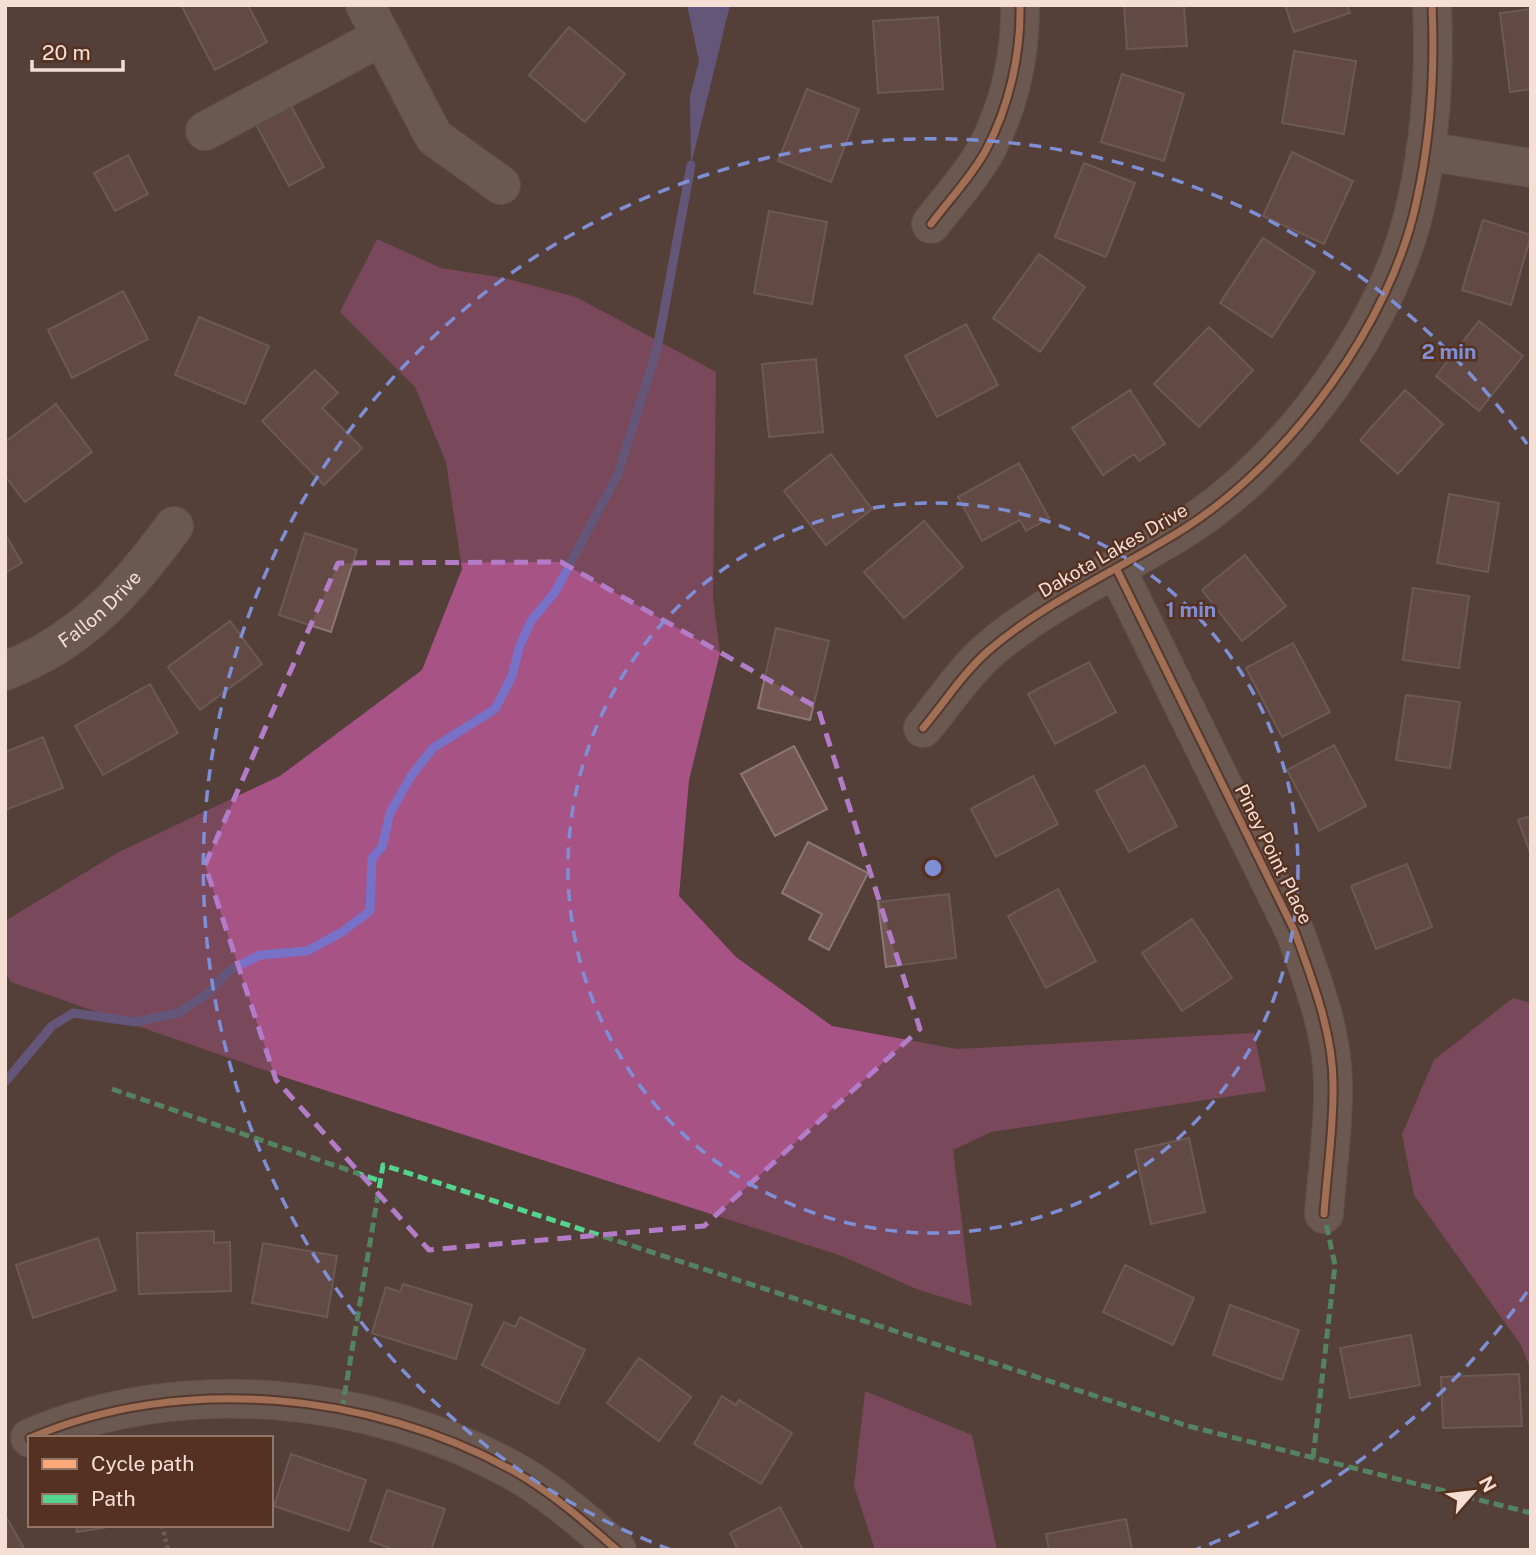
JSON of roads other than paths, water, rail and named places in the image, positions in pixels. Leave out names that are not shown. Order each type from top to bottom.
[{"type":"street","points":[[932,224],[985,153],[1000,119],[1012,80],[1020,5]]},
{"type":"street","name":"Dakota Lakes Drive","points":[[923,728],[986,653],[1038,612],[1186,527],[1234,491],[1291,436],[1325,394],[1355,350],[1401,253],[1417,201],[1435,64],[1432,5]]},
{"type":"street","points":[[205,131],[373,21],[434,137],[501,185]]},
{"type":"street","points":[[1424,151],[1531,168]]},
{"type":"street","name":"Fallon Drive","points":[[5,671],[84,627],[134,581],[174,526]]},
{"type":"street","name":"Piney Point Place","points":[[1116,568],[1295,932],[1306,962],[1324,1021],[1334,1083],[1324,1214]]},
{"type":"street","points":[[36,1436],[100,1415],[154,1405],[239,1398],[342,1410],[407,1426],[461,1445],[512,1470],[562,1502],[617,1550]]},
{"type":"street","points":[[5,1448],[28,1439]]},
{"type":"waterway","points":[[5,1082],[52,1026],[73,1013],[135,1022],[178,1013],[207,994],[230,970],[260,955],[307,951],[342,932],[370,911],[372,858],[382,847],[390,813],[411,776],[433,748],[495,709],[512,676],[520,645],[531,621],[555,592],[618,474],[657,349],[691,165]]}]
